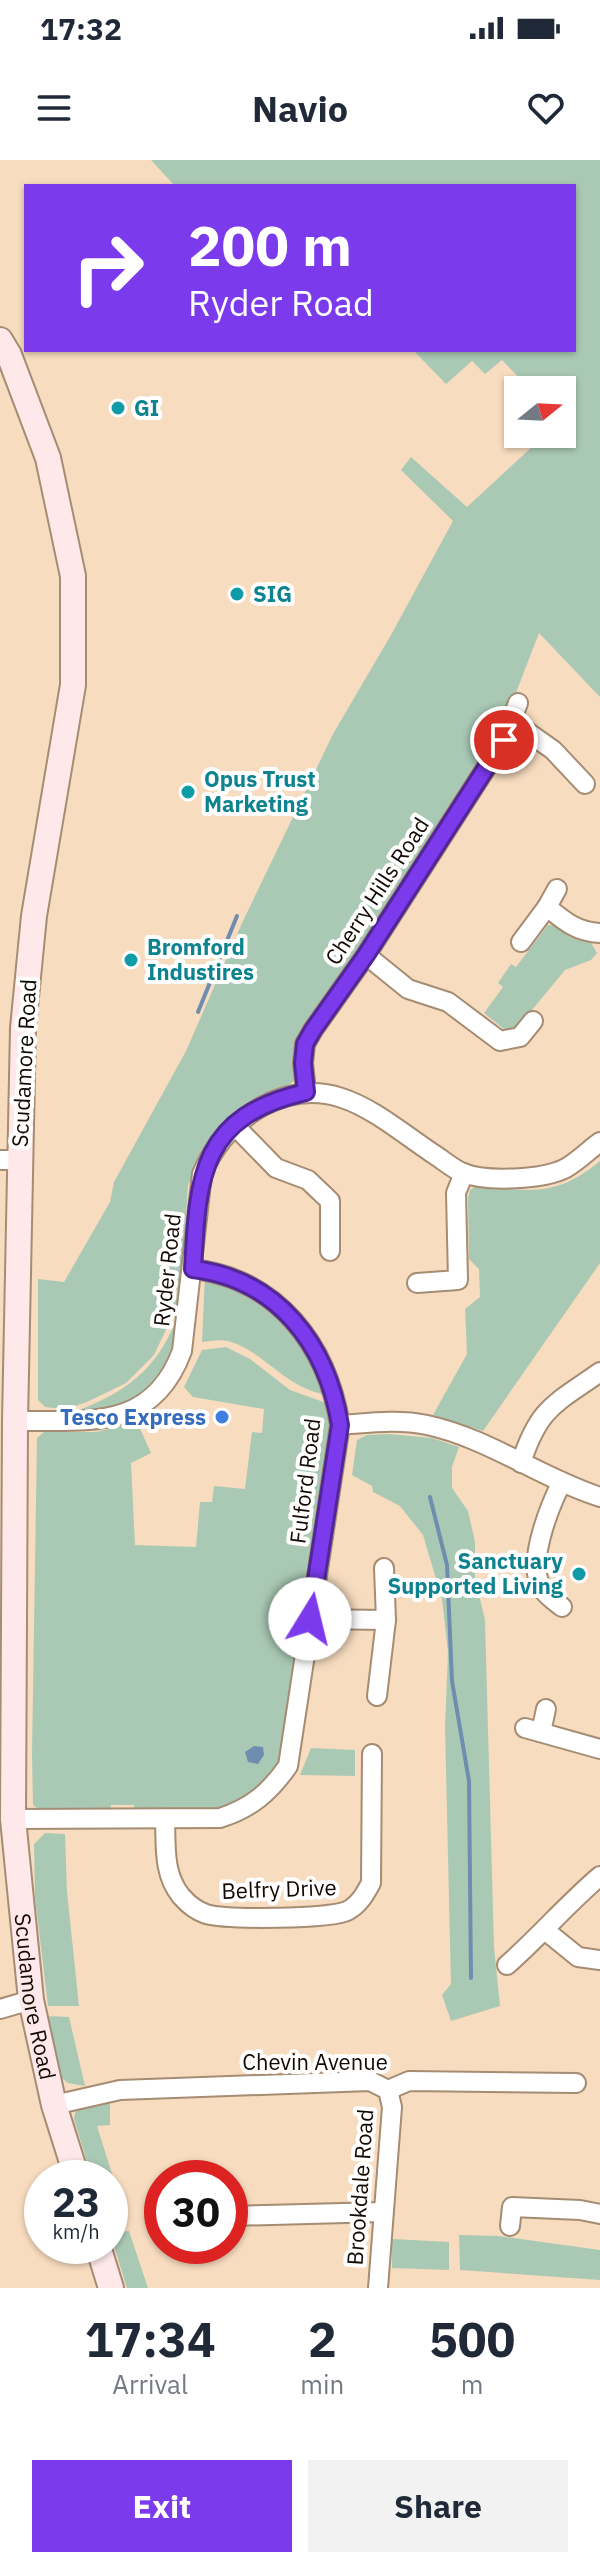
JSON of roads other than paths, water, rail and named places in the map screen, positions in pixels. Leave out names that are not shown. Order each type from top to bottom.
[{"type":"street","name":"Scudamore Road","points":[[0,340],[9,355],[48,458],[73,576],[73,685],[34,916],[10,1160],[15,1421],[13,1819],[31,2000],[54,2105],[71,2160]]},
{"type":"street","name":"Cherry Hills Road","points":[[306,1092],[305,1044],[504,740],[515,712],[585,784]]},
{"type":"street","points":[[521,942],[557,889]]},
{"type":"street","points":[[547,907],[570,925],[585,932],[600,933]]},
{"type":"street","points":[[366,955],[408,989],[448,1002],[500,1041],[520,1037],[533,1021]]},
{"type":"street","name":"Ryder Road","points":[[15,1421],[113,1417],[143,1405],[162,1389],[175,1371],[182,1351],[202,1174],[212,1151],[235,1126],[267,1104],[306,1092],[348,1098],[464,1173],[514,1180],[564,1169],[600,1142]]},
{"type":"street","points":[[235,1126],[276,1168],[308,1180],[330,1201],[330,1251]]},
{"type":"street","points":[[417,1283],[458,1280],[456,1193],[464,1173]]},
{"type":"street","name":"Fulford Road","points":[[13,1819],[220,1818],[259,1800],[288,1766],[340,1425],[335,1396],[313,1345],[273,1301],[221,1272],[193,1269]]},
{"type":"street","points":[[521,1463],[529,1437],[548,1408],[600,1372]]},
{"type":"street","points":[[340,1425],[392,1421],[425,1424],[459,1433],[600,1497]]},
{"type":"street","points":[[562,1482],[552,1502],[537,1556],[538,1579],[547,1595],[562,1607]]},
{"type":"street","points":[[377,1696],[386,1620],[384,1568]]},
{"type":"street","points":[[310,1619],[386,1620]]},
{"type":"street","points":[[546,1709],[533,1730],[600,1749]]},
{"type":"street","name":"Belfry Drive","points":[[165,1819],[171,1881],[192,1906],[207,1914],[236,1917],[333,1916],[349,1910],[363,1898],[371,1883],[366,1762]]},
{"type":"street","points":[[507,1965],[546,1931],[575,1898],[600,1876]]},
{"type":"street","points":[[546,1931],[578,1957],[600,1960]]},
{"type":"street","points":[[0,2009],[31,2000]]},
{"type":"street","name":"Chevin Avenue","points":[[54,2105],[120,2090],[370,2081],[388,2090],[409,2081],[576,2083]]},
{"type":"street","name":"Brookdale Road","points":[[378,2288],[392,2107],[388,2090]]},
{"type":"street","points":[[510,2226],[512,2207],[580,2210],[600,2214]]},
{"type":"street","points":[[248,2216],[383,2212]]},
{"type":"street","points":[[104,2264],[111,2288]]},
{"type":"water","points":[[254,1746],[263,1747],[264,1755],[258,1764],[248,1762],[245,1752]]},
{"type":"waterway","points":[[198,1012],[237,916]]},
{"type":"waterway","points":[[430,1497],[447,1565],[452,1681],[469,1781],[471,1978]]},
{"type":"place","name":"GI","points":[[118,408]]},
{"type":"place","name":"SIG","points":[[237,594]]},
{"type":"place","name":"Opus Trust Marketing","points":[[188,792]]},
{"type":"place","name":"Bromford Industires","points":[[131,960]]},
{"type":"place","name":"Tesco Express","points":[[222,1417]]},
{"type":"place","name":"Sanctuary Supported Living","points":[[579,1574]]}]
